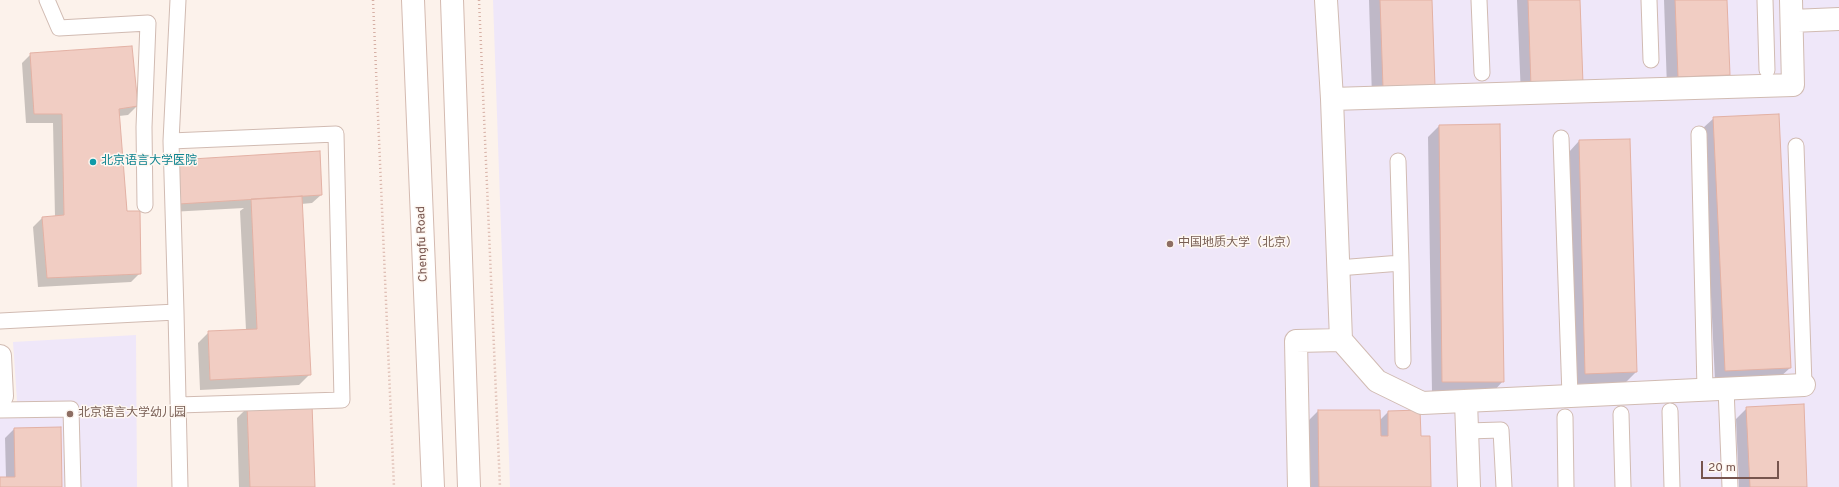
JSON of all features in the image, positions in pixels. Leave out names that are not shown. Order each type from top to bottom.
[{"type":"street","name":"Chengfu Road","points":[[413,0],[432,487]]},
{"type":"street","points":[[452,0],[470,487]]},
{"type":"street","points":[[1326,0],[1332,99],[1341,340],[1377,381],[1422,404],[1804,385]]},
{"type":"street","points":[[1332,99],[1793,84],[1792,11],[1839,19]]},
{"type":"street","points":[[1299,487],[1296,341],[1341,340]]},
{"type":"street","points":[[0,356],[2,396],[0,400]]},
{"type":"street","points":[[1466,401],[1469,487]]},
{"type":"lane","points":[[47,0],[59,28],[148,23],[144,127],[145,205]]},
{"type":"lane","points":[[178,0],[171,141],[180,487]]},
{"type":"lane","points":[[1479,0],[1482,73]]},
{"type":"lane","points":[[1649,0],[1651,60]]},
{"type":"lane","points":[[1765,0],[1767,70]]},
{"type":"lane","points":[[171,141],[336,134],[342,400],[178,405]]},
{"type":"lane","points":[[1699,134],[1716,389],[1730,487]]},
{"type":"lane","points":[[1561,138],[1570,396]]},
{"type":"lane","points":[[1796,146],[1804,385]]},
{"type":"lane","points":[[1398,161],[1404,361]]},
{"type":"lane","points":[[1338,268],[1401,263]]},
{"type":"lane","points":[[0,320],[176,312]]},
{"type":"lane","points":[[0,410],[71,409],[73,487]]},
{"type":"lane","points":[[1670,412],[1672,487]]},
{"type":"lane","points":[[1621,414],[1623,487]]},
{"type":"lane","points":[[1565,417],[1566,487]]},
{"type":"lane","points":[[1467,431],[1501,430],[1504,487]]},
{"type":"path","points":[[373,0],[394,487]]},
{"type":"path","points":[[479,0],[500,487]]},
{"type":"shaded area","name":"中国地质大学（北京）","points":[[493,0],[1839,0],[1839,487],[510,487]]},
{"type":"shaded area","name":"北京语言大学幼儿园","points":[[136,335],[137,487],[0,487],[0,418],[17,401],[13,342]]},
{"type":"building","points":[[1380,0],[1432,0],[1435,86],[1383,88]]},
{"type":"building","points":[[1528,0],[1580,0],[1583,84],[1531,86]]},
{"type":"building","points":[[1675,0],[1727,0],[1730,75],[1678,77]]},
{"type":"building","name":"北京语言大学医院","points":[[132,46],[138,106],[119,109],[127,211],[140,211],[141,274],[47,278],[42,217],[64,215],[62,114],[34,114],[30,53]]},
{"type":"building","points":[[1779,114],[1791,368],[1725,371],[1713,117]]},
{"type":"building","points":[[1500,124],[1504,382],[1442,382],[1439,125]]},
{"type":"building","points":[[1630,139],[1637,372],[1585,374],[1579,140]]},
{"type":"building","points":[[320,151],[322,195],[179,204],[176,160]]},
{"type":"building","points":[[302,196],[311,375],[210,380],[208,331],[257,329],[251,199]]},
{"type":"building","points":[[312,404],[315,487],[250,487],[247,406]]},
{"type":"building","points":[[1804,404],[1807,487],[1750,487],[1746,407]]},
{"type":"building","points":[[1318,410],[1380,410],[1381,436],[1388,436],[1388,411],[1420,410],[1421,436],[1430,436],[1431,487],[1319,487]]},
{"type":"building","points":[[61,427],[62,487],[0,487],[0,477],[15,477],[14,428]]},
{"type":"place","name":"北京语言大学医院","points":[[93,162]]},
{"type":"place","name":"中国地质大学（北京）","points":[[1170,244]]},
{"type":"place","name":"北京语言大学幼儿园","points":[[70,414]]}]
